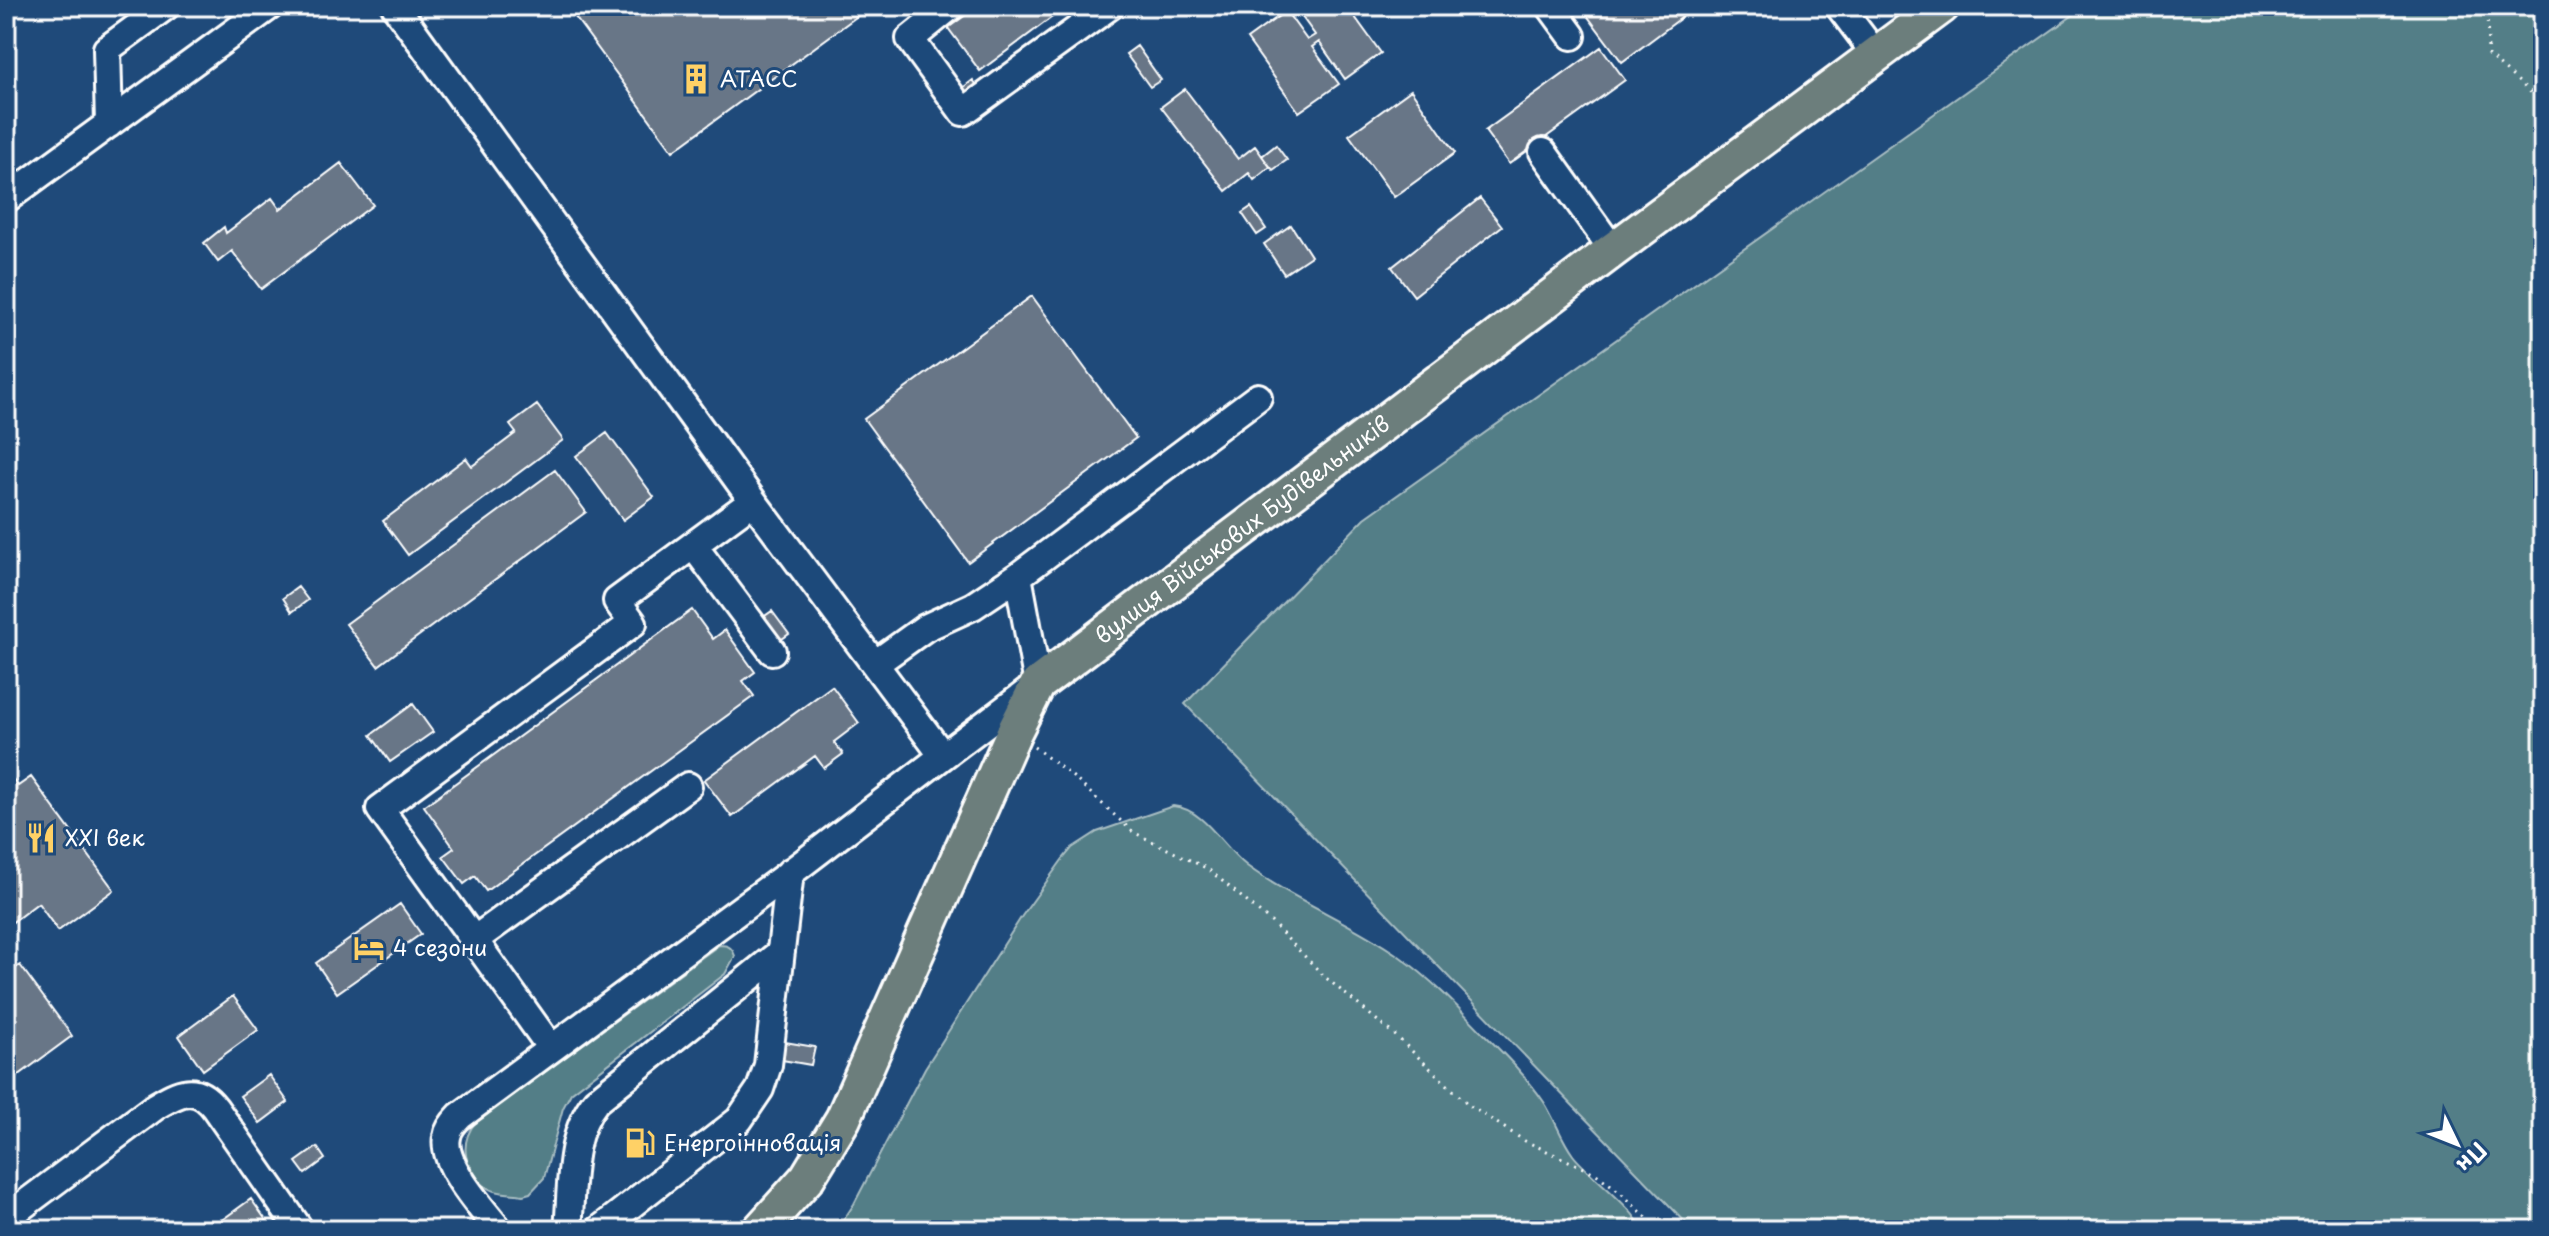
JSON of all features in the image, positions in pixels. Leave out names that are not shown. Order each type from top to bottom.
[{"type":"main road","name":"вулиця Військових Будівельників","points":[[760,1230],[807,1178],[843,1119],[1038,684],[1942,6]]},
{"type":"street","points":[[109,124],[107,49],[166,6]]},
{"type":"street","points":[[395,6],[753,501],[943,756]]},
{"type":"street","points":[[951,6],[910,39],[963,112],[1110,6]]},
{"type":"street","points":[[1550,6],[1572,36]]},
{"type":"street","points":[[1839,6],[1876,55]]},
{"type":"street","points":[[6,199],[109,124],[250,11]]},
{"type":"street","points":[[1543,152],[1613,250]]},
{"type":"street","points":[[875,664],[925,628],[973,606],[1018,576],[1258,397]]},
{"type":"street","points":[[551,1048],[380,809],[633,623],[617,601],[753,501]]},
{"type":"street","points":[[693,545],[772,651]]},
{"type":"street","points":[[499,1230],[451,1163],[446,1142],[452,1124],[467,1109],[790,872],[1038,684],[1018,576]]},
{"type":"street","points":[[474,940],[688,786]]},
{"type":"street","points":[[599,1230],[739,1120],[760,1089],[768,1065],[790,872]]},
{"type":"street","points":[[568,1230],[577,1134],[587,1112],[596,1101],[781,952]]},
{"type":"street","points":[[6,1218],[156,1106],[179,1093],[196,1092],[206,1097],[215,1108],[300,1230]]},
{"type":"path","points":[[2487,6],[2488,55],[2543,103]]},
{"type":"path","points":[[1014,732],[1073,777],[1133,832],[1208,869],[1271,922],[1325,977],[1397,1037],[1470,1106],[1513,1135],[1595,1173],[1660,1230]]},
{"type":"green space","points":[[2086,6],[2543,6],[2543,1230],[1693,1230],[1185,704],[1365,518]]},
{"type":"green space","points":[[1173,806],[1195,814],[1238,858],[1265,879],[1381,944],[1432,983],[1523,1075],[1544,1102],[1573,1155],[1623,1203],[1641,1230],[837,1230],[854,1204],[925,1068],[1022,916],[1062,860],[1072,848],[1097,832]]},
{"type":"green space","points":[[719,945],[729,947],[735,956],[725,974],[571,1093],[563,1108],[544,1178],[530,1193],[498,1192],[478,1180],[466,1156],[467,1139],[475,1123]]},
{"type":"building","name":"АТАСС","points":[[567,6],[871,6],[673,151]]},
{"type":"building","points":[[978,6],[1067,6],[980,71],[948,28]]},
{"type":"building","points":[[1294,6],[1347,6],[1381,53],[1345,79],[1319,42],[1312,47],[1339,84],[1299,112],[1247,39],[1286,11],[1307,40],[1315,35]]},
{"type":"building","points":[[1580,6],[1697,6],[1622,62]]},
{"type":"building","points":[[1137,46],[1161,80],[1150,87],[1126,54]]},
{"type":"building","points":[[1601,47],[1625,80],[1509,164],[1485,131]]},
{"type":"building","points":[[973,80],[982,92],[967,102],[959,91]]},
{"type":"building","points":[[1185,89],[1238,159],[1255,146],[1270,167],[1254,180],[1249,173],[1226,191],[1161,107]]},
{"type":"building","points":[[1411,90],[1455,153],[1394,197],[1349,135]]},
{"type":"building","points":[[1276,145],[1287,160],[1273,170],[1262,156]]},
{"type":"building","points":[[341,163],[373,205],[261,289],[232,251],[218,262],[204,243],[224,227],[226,233],[272,198],[280,209]]},
{"type":"building","points":[[1480,198],[1502,226],[1414,296],[1392,267]]},
{"type":"building","points":[[1251,207],[1266,229],[1257,235],[1242,213]]},
{"type":"building","points":[[1291,225],[1311,256],[1284,274],[1264,244]]},
{"type":"building","points":[[1032,296],[1136,438],[968,562],[864,419]]},
{"type":"building","points":[[537,405],[563,440],[408,555],[383,521],[466,458],[472,466],[516,433],[510,425]]},
{"type":"building","points":[[607,433],[654,497],[623,520],[576,456]]},
{"type":"building","points":[[555,470],[586,512],[378,666],[346,624]]},
{"type":"building","points":[[298,587],[308,600],[292,612],[283,598]]},
{"type":"building","points":[[692,610],[713,639],[725,630],[755,672],[743,681],[754,696],[486,891],[475,876],[464,884],[443,856],[454,848],[424,806]]},
{"type":"building","points":[[772,611],[789,634],[779,641],[762,618]]},
{"type":"building","points":[[832,686],[859,723],[834,742],[843,754],[824,768],[815,756],[732,817],[704,780]]},
{"type":"building","points":[[413,704],[433,732],[390,762],[371,735]]},
{"type":"building","name":"XXI век","points":[[6,769],[18,786],[31,777],[114,890],[58,931],[38,903],[6,927]]},
{"type":"building","points":[[400,904],[421,934],[337,993],[316,963]]},
{"type":"building","points":[[20,965],[72,1036],[15,1078],[6,1065],[6,975]]},
{"type":"building","points":[[233,996],[258,1030],[203,1070],[179,1036]]},
{"type":"building","points":[[785,1042],[815,1047],[811,1065],[782,1060]]},
{"type":"building","points":[[269,1075],[288,1102],[260,1123],[240,1096]]},
{"type":"building","points":[[317,1147],[325,1159],[305,1174],[296,1162]]},
{"type":"building","points":[[251,1199],[273,1230],[208,1230]]},
{"type":"place","name":"АТАСС","points":[[696,79]]},
{"type":"place","name":"XXI век","points":[[41,838]]},
{"type":"place","name":"4 сезони","points":[[369,948]]},
{"type":"place","name":"Енергоінновація","points":[[640,1143]]}]
